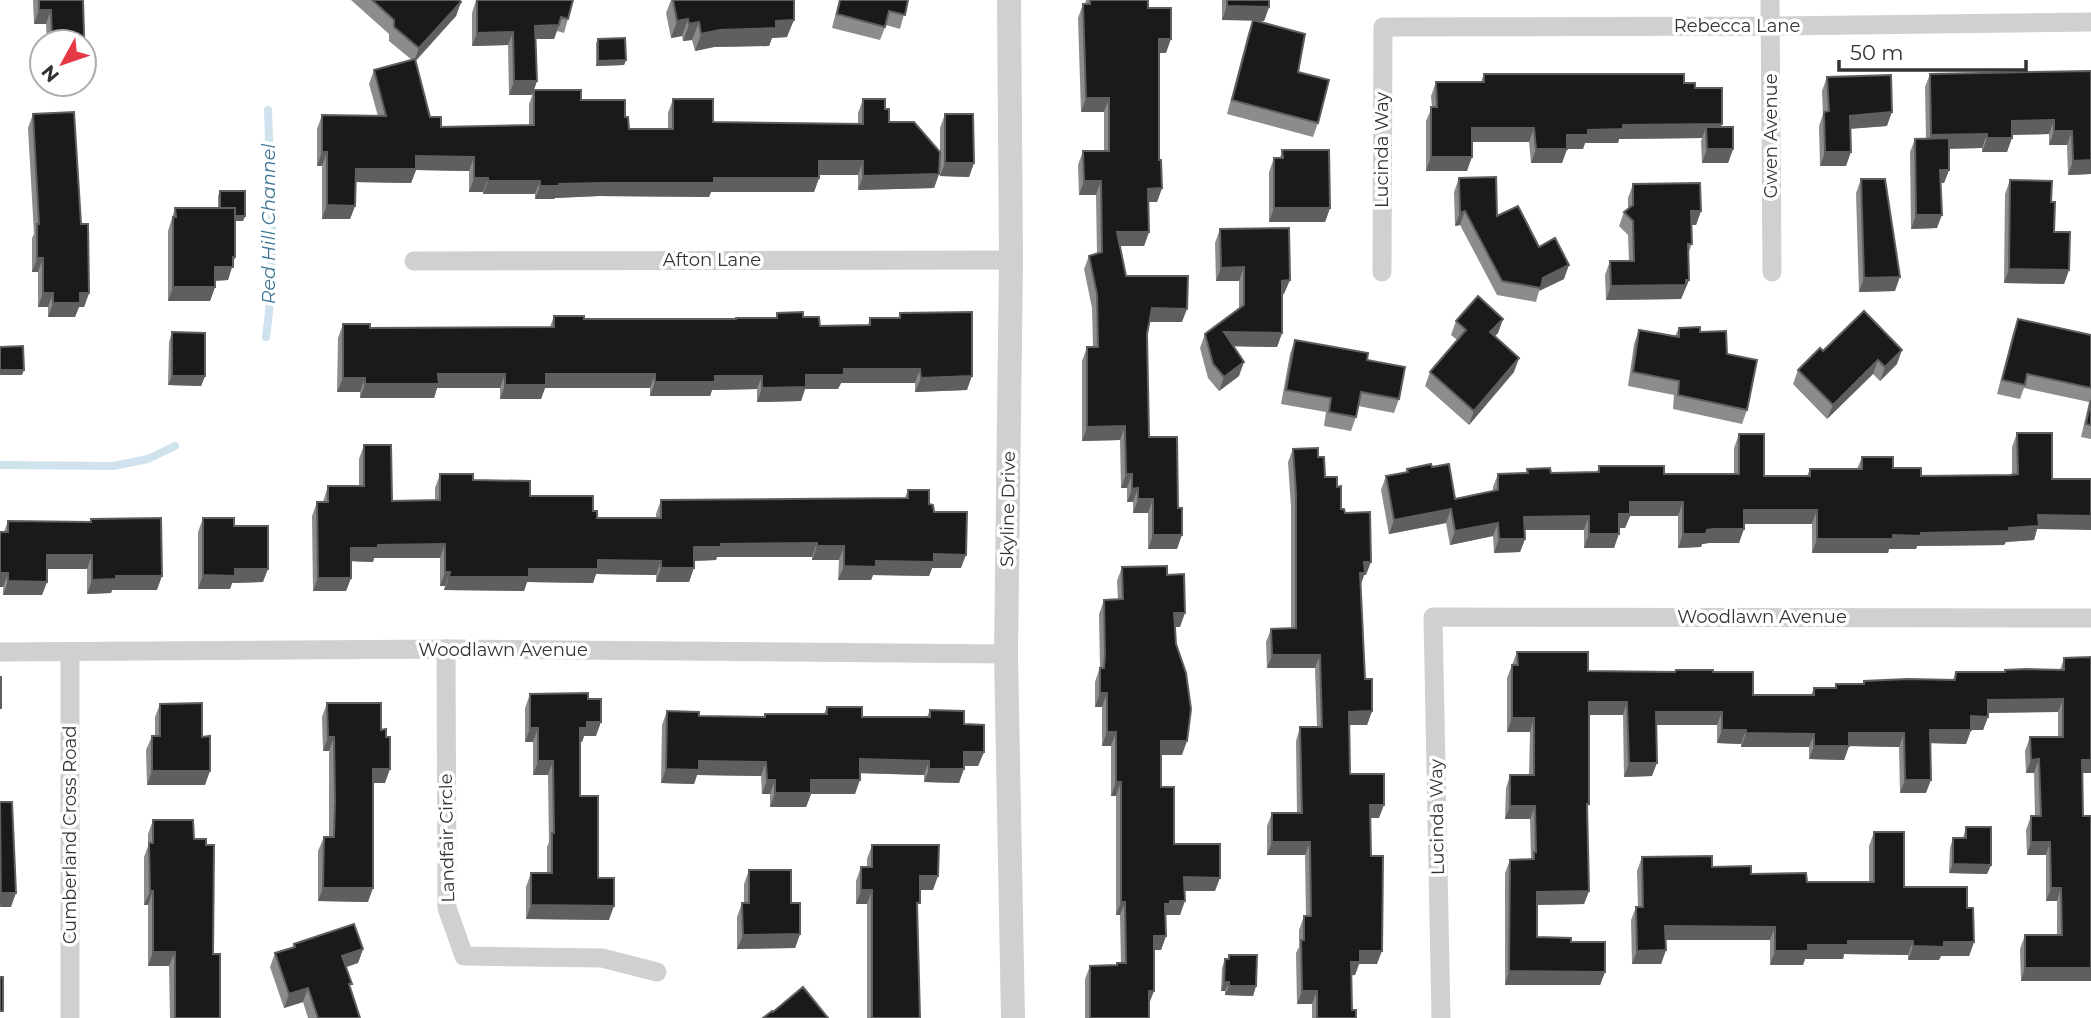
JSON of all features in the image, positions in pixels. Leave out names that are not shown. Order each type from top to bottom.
[{"type":"street","name":"Skyline Drive","points":[[1009,0],[1011,260],[1006,654],[1013,1018]]},
{"type":"street","name":"Gwen Avenue","points":[[1770,0],[1772,272]]},
{"type":"street","name":"Rebecca Lane","points":[[1383,27],[2091,22]]},
{"type":"street","name":"Lucinda Way","points":[[1382,272],[1383,27]]},
{"type":"street","name":"Afton Lane","points":[[414,261],[1011,260]]},
{"type":"street","name":"Lucinda Way","points":[[1433,617],[1441,1018]]},
{"type":"street","name":"Woodlawn Avenue","points":[[1433,617],[2091,618]]},
{"type":"street","name":"Woodlawn Avenue","points":[[0,652],[446,649],[1006,654]]},
{"type":"street","name":"Landfair Circle","points":[[446,649],[447,908],[464,956],[602,958],[657,972]]},
{"type":"street","name":"Cumberland Cross Road","points":[[70,652],[70,1018]]},
{"type":"building","points":[[39,0],[83,0],[84,28],[52,28],[51,10],[39,10]]},
{"type":"building","points":[[372,0],[461,2],[419,48],[394,27],[394,20]]},
{"type":"building","points":[[477,0],[573,0],[568,19],[561,17],[559,25],[535,26],[537,81],[514,81],[513,32],[477,33]]},
{"type":"building","points":[[673,0],[794,0],[794,20],[776,21],[776,28],[720,30],[701,34],[699,22],[689,24],[688,19],[677,21]]},
{"type":"building","points":[[840,0],[908,0],[905,15],[889,11],[885,27],[837,14]]},
{"type":"building","points":[[1090,0],[1148,0],[1148,8],[1171,8],[1171,39],[1159,39],[1159,160],[1162,188],[1148,189],[1149,232],[1117,232],[1126,276],[1188,276],[1187,309],[1152,308],[1147,334],[1149,437],[1177,437],[1178,508],[1182,508],[1182,535],[1153,535],[1153,499],[1138,499],[1138,488],[1132,489],[1132,474],[1126,474],[1125,426],[1087,427],[1087,347],[1098,347],[1097,294],[1089,256],[1102,252],[1101,181],[1084,181],[1083,151],[1109,151],[1109,98],[1086,98],[1083,4],[1090,4]]},
{"type":"building","points":[[1227,0],[1269,0],[1269,7],[1227,6]]},
{"type":"building","points":[[1253,20],[1305,34],[1298,72],[1329,80],[1318,123],[1232,100]]},
{"type":"building","points":[[625,38],[626,60],[598,61],[598,39]]},
{"type":"building","points":[[415,59],[430,117],[441,117],[441,127],[534,125],[534,90],[581,90],[581,100],[625,100],[625,117],[628,117],[629,129],[673,129],[673,99],[713,99],[713,122],[863,124],[863,99],[885,99],[885,109],[889,109],[889,122],[914,122],[940,152],[939,174],[863,176],[863,161],[819,161],[819,178],[714,178],[714,183],[540,186],[540,181],[488,181],[488,178],[474,178],[474,157],[416,156],[416,169],[356,169],[355,206],[327,205],[327,152],[322,152],[322,115],[386,116],[374,70]]},
{"type":"building","points":[[2091,71],[2091,160],[2073,161],[2072,131],[2054,131],[2054,120],[2012,121],[2012,138],[1987,138],[1987,134],[1931,135],[1930,74]]},
{"type":"building","points":[[1484,74],[1684,74],[1684,83],[1695,83],[1695,88],[1722,88],[1722,124],[1623,125],[1623,129],[1588,130],[1588,135],[1567,135],[1567,149],[1536,149],[1534,128],[1472,128],[1472,157],[1431,157],[1431,107],[1437,107],[1436,82],[1484,82]]},
{"type":"building","points":[[1891,75],[1892,112],[1850,116],[1851,152],[1825,152],[1824,112],[1829,111],[1827,77]]},
{"type":"building","points":[[74,112],[81,224],[88,224],[89,293],[80,293],[80,303],[53,303],[53,293],[43,293],[43,258],[37,258],[39,224],[33,114]]},
{"type":"building","points":[[945,114],[973,114],[974,163],[945,163]]},
{"type":"building","points":[[1706,127],[1733,127],[1733,149],[1707,149]]},
{"type":"building","points":[[1949,138],[1949,170],[1940,170],[1942,215],[1916,215],[1915,139]]},
{"type":"building","points":[[1282,150],[1329,150],[1330,208],[1274,208],[1274,158],[1283,158]]},
{"type":"building","points":[[1496,177],[1497,216],[1518,206],[1539,247],[1555,238],[1569,265],[1543,278],[1541,288],[1502,281],[1465,211],[1460,213],[1459,178]]},
{"type":"building","points":[[1861,179],[1885,179],[1900,277],[1864,278]]},
{"type":"building","points":[[2010,180],[2052,181],[2051,202],[2055,202],[2054,232],[2070,232],[2069,270],[2009,269]]},
{"type":"building","points":[[1700,183],[1701,211],[1691,211],[1692,244],[1688,244],[1689,280],[1686,280],[1686,285],[1611,286],[1610,261],[1634,261],[1633,221],[1624,212],[1633,205],[1633,184]]},
{"type":"building","points":[[220,191],[245,191],[245,216],[235,216],[235,208],[220,208]]},
{"type":"building","points":[[175,208],[235,208],[233,267],[215,267],[215,287],[173,287]]},
{"type":"building","points":[[1289,228],[1290,280],[1282,281],[1282,333],[1224,332],[1244,362],[1224,377],[1213,364],[1205,334],[1244,305],[1244,267],[1221,268],[1220,229]]},
{"type":"building","points":[[1478,296],[1503,319],[1490,332],[1519,358],[1474,411],[1430,372],[1466,330],[1456,321]]},
{"type":"building","points":[[1864,311],[1902,350],[1885,367],[1878,360],[1833,405],[1798,370],[1820,348],[1823,351]]},
{"type":"building","points":[[803,312],[803,317],[819,317],[820,326],[870,325],[870,318],[900,318],[900,313],[972,312],[972,376],[921,378],[920,369],[844,369],[844,375],[806,375],[806,387],[762,388],[762,376],[715,376],[715,382],[655,382],[655,374],[546,374],[546,385],[505,385],[505,374],[438,374],[439,384],[365,384],[365,378],[343,378],[343,324],[370,324],[370,328],[554,327],[554,316],[584,316],[584,319],[736,319],[777,318],[777,313]]},
{"type":"building","points":[[2018,319],[2091,335],[2091,388],[2027,374],[2025,385],[2002,380]]},
{"type":"building","points":[[1700,327],[1700,332],[1726,331],[1727,354],[1757,360],[1747,410],[1678,395],[1679,381],[1633,372],[1639,330],[1679,337],[1679,328]]},
{"type":"building","points":[[172,332],[205,333],[205,376],[172,376]]},
{"type":"building","points":[[1295,340],[1368,353],[1367,360],[1405,367],[1399,399],[1361,392],[1356,417],[1329,412],[1331,398],[1286,390]]},
{"type":"building","points":[[23,346],[24,370],[0,370],[0,347]]},
{"type":"building","points":[[2091,400],[2091,425],[2086,424]]},
{"type":"building","points":[[2017,433],[2052,433],[2052,479],[2091,479],[2091,516],[2038,515],[2039,526],[2009,528],[2009,531],[1921,533],[1921,536],[1893,535],[1893,539],[1817,539],[1817,510],[1744,510],[1744,529],[1714,529],[1707,530],[1706,534],[1683,534],[1683,502],[1630,502],[1630,514],[1619,514],[1619,534],[1589,534],[1589,516],[1524,517],[1525,539],[1499,539],[1498,523],[1455,531],[1451,509],[1394,520],[1386,476],[1431,464],[1432,467],[1449,464],[1455,499],[1498,490],[1498,474],[1528,473],[1527,469],[1550,468],[1551,473],[1599,472],[1599,466],[1664,466],[1664,474],[1739,474],[1739,434],[1764,434],[1764,476],[1810,476],[1810,469],[1862,469],[1862,457],[1893,457],[1893,468],[1921,468],[1921,476],[2010,475],[2018,474]]},
{"type":"building","points":[[364,445],[391,445],[392,501],[440,500],[440,474],[473,474],[473,480],[530,481],[530,496],[593,496],[593,511],[597,511],[597,518],[661,518],[661,500],[908,498],[908,490],[929,490],[929,504],[933,505],[934,512],[967,512],[966,555],[934,554],[934,562],[876,561],[876,567],[844,566],[844,546],[817,546],[817,543],[721,544],[721,547],[694,547],[694,568],[661,568],[661,561],[598,560],[598,569],[529,569],[529,577],[449,577],[450,572],[445,572],[445,544],[378,545],[378,548],[351,548],[351,578],[318,578],[317,502],[328,502],[328,486],[364,486]]},
{"type":"building","points":[[1318,448],[1318,457],[1324,457],[1325,477],[1337,477],[1337,487],[1341,486],[1341,509],[1344,509],[1345,513],[1370,512],[1371,562],[1364,562],[1365,573],[1360,573],[1365,679],[1372,679],[1372,711],[1349,712],[1350,774],[1384,774],[1384,805],[1370,805],[1371,856],[1383,856],[1382,951],[1360,951],[1360,962],[1351,962],[1352,1010],[1356,1010],[1356,1018],[1317,1018],[1317,991],[1302,991],[1301,940],[1304,940],[1304,916],[1311,916],[1310,842],[1272,842],[1272,813],[1302,813],[1300,727],[1322,727],[1320,655],[1272,655],[1271,629],[1296,628],[1296,493],[1293,449]]},
{"type":"building","points":[[161,518],[162,576],[116,576],[116,579],[92,580],[92,555],[47,555],[47,582],[8,581],[8,573],[0,573],[0,532],[8,532],[8,521],[91,522],[91,519]]},
{"type":"building","points":[[203,518],[234,518],[234,526],[268,526],[268,569],[235,569],[235,576],[203,575]]},
{"type":"building","points":[[1167,566],[1167,575],[1184,574],[1185,613],[1174,613],[1176,644],[1186,673],[1191,709],[1187,741],[1161,741],[1161,787],[1174,787],[1174,844],[1220,844],[1220,878],[1184,877],[1185,901],[1170,901],[1170,904],[1165,904],[1166,936],[1154,936],[1154,991],[1149,991],[1149,1018],[1090,1018],[1090,966],[1126,963],[1125,902],[1121,902],[1121,782],[1116,782],[1116,732],[1107,732],[1107,693],[1100,693],[1100,668],[1104,668],[1105,654],[1104,600],[1123,599],[1122,567]]},
{"type":"building","points":[[1517,652],[1588,652],[1588,671],[1753,672],[1753,695],[1814,695],[1814,688],[1836,688],[1836,684],[1864,684],[1864,681],[1955,680],[1956,672],[2064,670],[2064,658],[2091,657],[2091,760],[2082,760],[2083,816],[2091,816],[2091,968],[2025,968],[2025,935],[2062,935],[2061,888],[2051,888],[2050,842],[2031,842],[2031,816],[2041,816],[2039,759],[2031,760],[2030,737],[2063,737],[2063,699],[1988,700],[1988,717],[1971,716],[1971,730],[1930,730],[1931,780],[1905,780],[1904,733],[1849,733],[1849,746],[1814,746],[1814,734],[1722,730],[1722,712],[1656,712],[1657,763],[1629,763],[1627,702],[1589,702],[1589,891],[1537,892],[1537,937],[1571,938],[1571,942],[1605,942],[1605,972],[1509,971],[1510,860],[1534,859],[1536,852],[1535,806],[1510,806],[1510,775],[1534,775],[1534,718],[1512,718],[1512,665],[1518,665]]},
{"type":"building","points":[[1,677],[1,708],[0,708]]},
{"type":"building","points":[[588,693],[588,699],[601,699],[601,722],[587,722],[587,728],[580,728],[580,796],[598,796],[598,878],[614,878],[614,906],[531,905],[531,873],[552,873],[554,833],[553,761],[538,761],[538,728],[530,728],[530,694]]},
{"type":"building","points":[[202,703],[202,737],[210,736],[210,771],[152,771],[152,736],[160,736],[160,704]]},
{"type":"building","points":[[327,703],[381,703],[381,730],[386,729],[386,737],[390,737],[390,769],[373,769],[373,888],[323,888],[324,837],[334,837],[335,801],[334,737],[328,737]]},
{"type":"building","points":[[827,707],[862,707],[862,717],[930,717],[930,710],[964,711],[964,724],[984,725],[984,752],[964,752],[964,769],[929,769],[929,761],[860,759],[860,780],[811,780],[811,793],[775,793],[775,780],[767,780],[766,762],[699,761],[699,770],[666,769],[667,711],[699,712],[699,716],[765,717],[765,714],[827,714]]},
{"type":"building","points":[[0,802],[12,802],[16,893],[1,893],[1,904]]},
{"type":"building","points":[[153,820],[193,820],[194,839],[206,839],[206,845],[214,845],[213,954],[220,954],[220,1018],[175,1018],[175,952],[153,952],[153,891],[150,891],[149,843],[153,843]]},
{"type":"building","points":[[1966,827],[1991,827],[1991,865],[1953,864],[1953,838],[1966,838]]},
{"type":"building","points":[[1874,832],[1904,832],[1904,887],[1967,887],[1967,908],[1973,908],[1974,942],[1944,942],[1944,947],[1913,946],[1913,941],[1848,941],[1848,945],[1808,945],[1808,951],[1775,951],[1775,927],[1665,926],[1666,950],[1637,951],[1636,907],[1643,907],[1642,857],[1712,856],[1712,867],[1751,866],[1751,874],[1806,873],[1807,882],[1874,882]]},
{"type":"building","points":[[872,845],[939,845],[938,876],[920,876],[920,903],[917,903],[920,1018],[872,1018],[872,890],[861,890],[861,867],[872,867]]},
{"type":"building","points":[[749,870],[791,870],[791,903],[800,903],[800,934],[743,935],[742,903],[749,903]]},
{"type":"building","points":[[354,924],[363,949],[342,956],[360,1018],[318,1018],[308,988],[289,994],[275,953]]},
{"type":"building","points":[[1229,955],[1257,955],[1256,986],[1229,986],[1229,982],[1224,982],[1225,959],[1229,959]]},
{"type":"building","points":[[0,977],[3,977],[3,1011],[0,1011]]},
{"type":"building","points":[[803,987],[828,1018],[763,1018],[773,1012]]},
{"type":"waterway","name":"Red Hill Channel","points":[[266,337],[272,252],[268,110]]},
{"type":"waterway","name":"Red Hill Channel","points":[[0,465],[113,466],[148,459],[175,446]]}]
